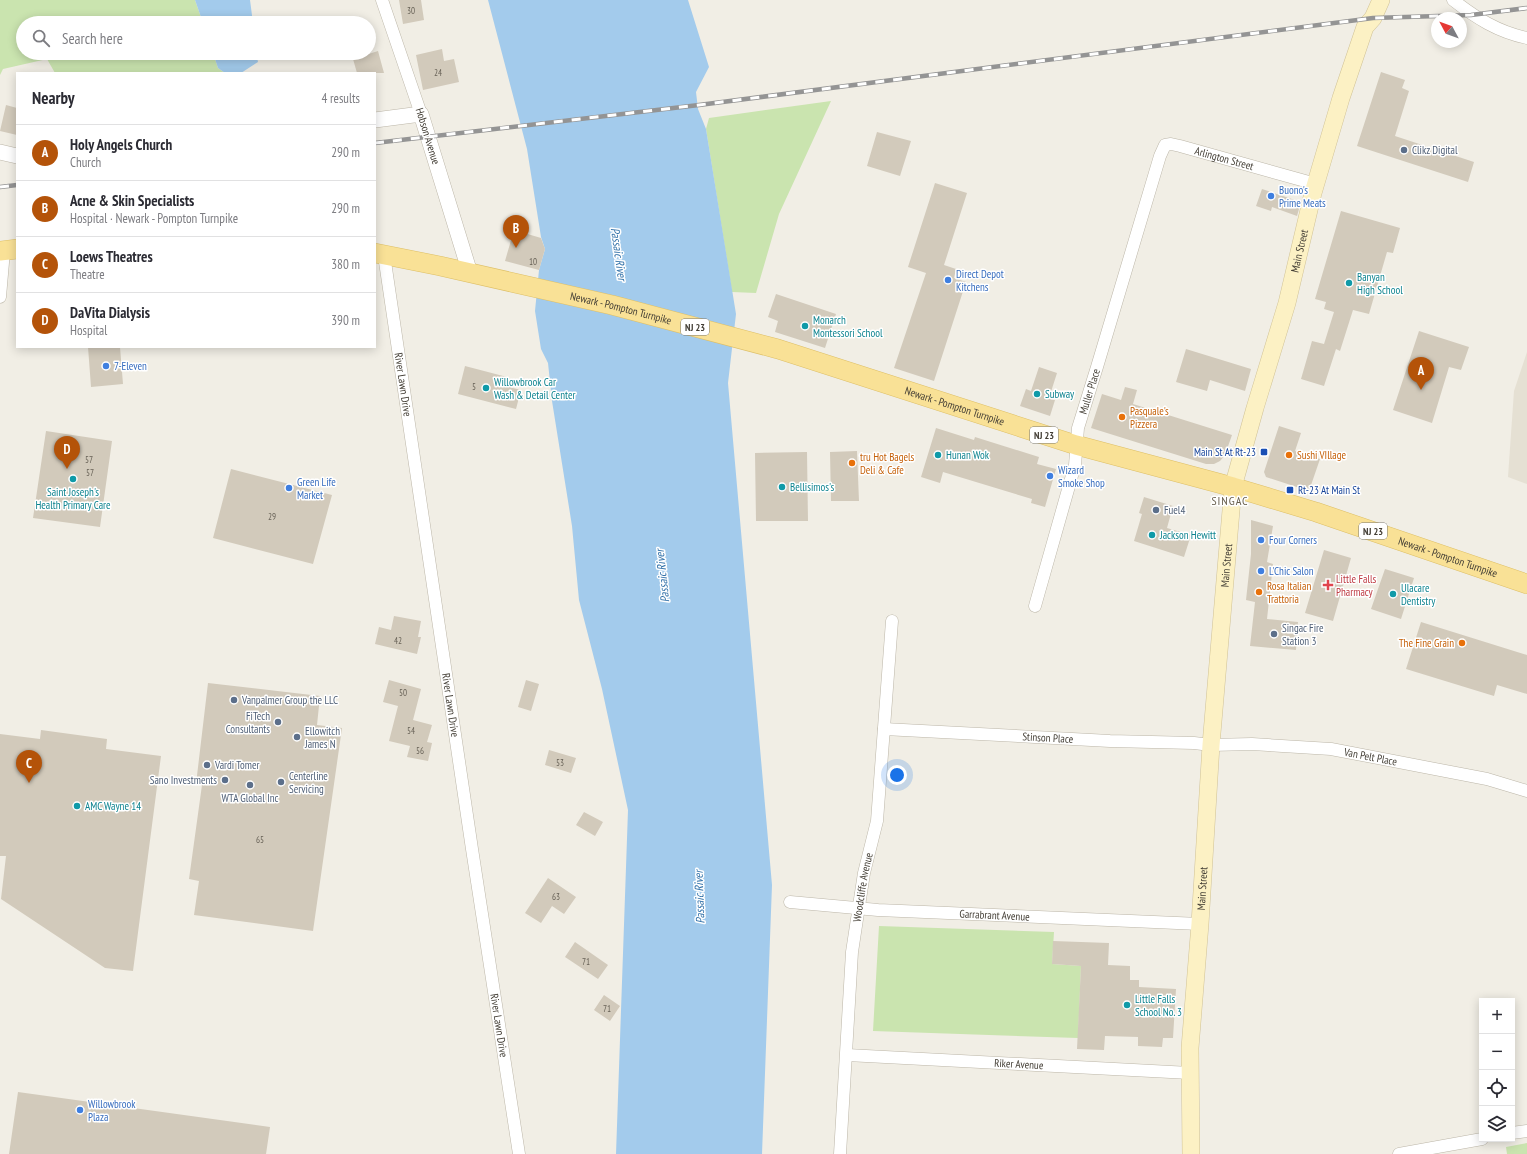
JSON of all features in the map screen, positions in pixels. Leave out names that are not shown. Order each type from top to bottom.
[{"type":"main road","name":"Main Street","points":[[1191,1154],[1190,1048],[1200,924],[1211,745],[1234,487],[1257,402],[1287,303],[1316,184],[1341,98],[1364,28],[1373,18],[1377,1]]},
{"type":"main road","name":"Newark - Pompton Turnpike","points":[[380,254],[612,305],[778,349],[1076,445],[1234,487],[1323,514],[1527,584]]},
{"type":"street","name":"Hobson Avenue","points":[[382,0],[421,114],[470,273]]},
{"type":"street","points":[[1453,0],[1471,15],[1488,25],[1502,32],[1527,38]]},
{"type":"street","points":[[376,120],[421,114]]},
{"type":"street","name":"Arlington Street","points":[[1154,178],[1160,156],[1166,145],[1171,144],[1316,184]]},
{"type":"street","points":[[0,152],[16,156]]},
{"type":"street","name":"Muller Place","points":[[1035,606],[1075,465],[1078,428],[1154,178]]},
{"type":"street","points":[[0,297],[7,250]]},
{"type":"street","name":"River Lawn Drive","points":[[380,254],[519,1154]]},
{"type":"street","name":"Woodcliffe Avenue","points":[[840,1154],[852,952],[864,873],[877,821],[892,620]]},
{"type":"street","name":"Stinson Place","points":[[884,729],[1211,745]]},
{"type":"street","name":"Van Pelt Place","points":[[1211,745],[1252,744],[1331,748],[1487,778],[1527,791]]},
{"type":"street","name":"Garrabrant Avenue","points":[[790,902],[859,908],[1200,924]]},
{"type":"street","name":"Riker Avenue","points":[[847,1055],[1190,1073]]},
{"type":"street","points":[[1515,1133],[1527,1131]]},
{"type":"street","points":[[1399,1154],[1479,1140]]},
{"type":"shaded area","points":[[1527,352],[1527,484],[1508,477],[1514,391]]},
{"type":"green space","points":[[0,0],[195,0],[201,16],[16,16],[16,60],[43,60],[3,69],[0,75]]},
{"type":"green space","points":[[48,60],[215,60],[218,68],[224,72],[54,72]]},
{"type":"green space","points":[[831,101],[779,214],[756,293],[732,292],[706,129],[709,118]]},
{"type":"green space","points":[[879,926],[1054,932],[1052,964],[1081,966],[1078,1038],[873,1031]]},
{"type":"green space","points":[[1527,1143],[1527,1154],[1507,1154],[1506,1147]]},
{"type":"water","points":[[195,0],[250,0],[252,16],[201,16]]},
{"type":"water","name":"Passaic River","points":[[488,0],[688,0],[709,67],[696,92],[698,109],[706,129],[736,314],[728,383],[772,885],[762,1154],[616,1154],[628,810],[602,689],[579,600],[572,526],[552,401],[548,363],[541,349],[535,311],[539,270],[545,249],[541,237],[527,149]]},
{"type":"water","points":[[215,60],[258,60],[258,62],[243,72],[224,72],[218,68]]},
{"type":"building","points":[[399,0],[421,0],[424,20],[403,24]]},
{"type":"building","points":[[442,49],[444,61],[454,59],[459,82],[423,90],[416,55]]},
{"type":"building","points":[[378,51],[384,73],[357,72],[353,60],[376,60],[376,52]]},
{"type":"building","points":[[1381,72],[1405,80],[1402,88],[1409,91],[1395,136],[1474,162],[1468,182],[1357,146]]},
{"type":"building","points":[[6,105],[16,108],[16,135],[0,131]]},
{"type":"building","points":[[877,132],[911,141],[900,176],[867,166]]},
{"type":"building","name":"Direct Depot Kitchens","points":[[935,183],[967,193],[944,265],[956,269],[954,278],[966,282],[934,381],[894,368],[926,273],[908,267]]},
{"type":"building","name":"Buono's Prime Meats","points":[[1262,189],[1301,202],[1297,216],[1272,207],[1271,211],[1256,206]]},
{"type":"building","points":[[1341,211],[1400,228],[1393,253],[1387,252],[1369,314],[1353,310],[1340,351],[1336,349],[1324,386],[1301,379],[1312,341],[1324,344],[1334,312],[1324,309],[1326,302],[1315,299]]},
{"type":"building","points":[[514,230],[541,238],[545,249],[539,270],[505,261]]},
{"type":"building","name":"Monarch Montessori School","points":[[776,294],[836,314],[825,348],[775,332],[778,321],[768,317]]},
{"type":"building","points":[[1419,331],[1469,347],[1461,370],[1449,367],[1432,423],[1393,410]]},
{"type":"building","name":"7-Eleven","points":[[88,348],[120,348],[123,384],[91,387]]},
{"type":"building","points":[[1186,349],[1251,369],[1245,391],[1210,380],[1207,391],[1176,382]]},
{"type":"building","name":"Willowbrook Car Wash & Detail Center","points":[[465,366],[507,377],[505,386],[521,390],[516,409],[458,394]]},
{"type":"building","name":"Subway","points":[[1039,367],[1057,373],[1049,398],[1055,400],[1050,416],[1020,406],[1026,389],[1031,391]]},
{"type":"building","points":[[1125,387],[1137,390],[1133,404],[1232,435],[1225,455],[1220,461],[1214,464],[1206,464],[1091,428],[1102,394],[1121,400]]},
{"type":"building","name":"Sushi VIllage","points":[[1279,426],[1301,433],[1295,451],[1320,459],[1309,491],[1266,477],[1264,472]]},
{"type":"building","points":[[936,428],[974,440],[975,437],[1039,457],[1037,464],[1056,469],[1045,507],[1031,503],[1032,499],[943,472],[940,483],[921,477]]},
{"type":"building","name":"Saint Joseph's Health Primary Care","points":[[46,431],[112,441],[100,527],[33,518]]},
{"type":"building","points":[[857,451],[859,501],[831,501],[830,452]]},
{"type":"building","name":"Bellisimos's","points":[[807,452],[808,521],[756,521],[755,453]]},
{"type":"building","points":[[231,469],[332,495],[313,564],[213,538]]},
{"type":"building","points":[[1144,497],[1173,506],[1167,528],[1191,535],[1184,557],[1134,541],[1142,514],[1139,513]]},
{"type":"building","points":[[1251,520],[1273,526],[1267,562],[1273,564],[1267,619],[1298,622],[1296,650],[1250,646],[1255,602],[1246,600],[1251,554]]},
{"type":"building","name":"Little Falls Pharmacy","points":[[1324,550],[1351,558],[1333,621],[1305,613]]},
{"type":"building","name":"Ulacare Dentistry","points":[[1385,569],[1414,578],[1401,619],[1371,609]]},
{"type":"building","points":[[394,616],[421,621],[418,637],[421,637],[417,654],[375,644],[379,627],[391,630]]},
{"type":"building","points":[[1421,622],[1527,655],[1527,694],[1497,685],[1494,696],[1406,669]]},
{"type":"building","points":[[389,680],[421,689],[413,720],[432,725],[427,742],[432,743],[428,761],[407,757],[410,746],[389,741],[398,706],[383,702]]},
{"type":"building","points":[[526,680],[539,684],[531,711],[518,707]]},
{"type":"building","points":[[208,683],[320,696],[317,725],[342,728],[313,931],[194,915],[199,881],[189,879],[202,785],[196,784]]},
{"type":"building","name":"AMC Wayne 14","points":[[41,730],[107,739],[106,749],[161,756],[133,971],[105,968],[1,899],[6,856],[0,856],[0,734],[40,739]]},
{"type":"building","points":[[549,750],[576,758],[571,773],[545,765]]},
{"type":"building","points":[[584,812],[603,822],[595,836],[576,825]]},
{"type":"building","points":[[548,878],[576,897],[564,914],[552,906],[541,923],[525,913]]},
{"type":"building","name":"Little Falls School No. 3","points":[[1053,941],[1109,943],[1108,965],[1130,966],[1130,980],[1139,980],[1139,987],[1176,989],[1173,1038],[1163,1038],[1162,1047],[1138,1046],[1138,1037],[1105,1036],[1104,1050],[1077,1049],[1081,966],[1052,964]]},
{"type":"building","points":[[575,942],[608,965],[598,979],[565,957]]},
{"type":"building","points":[[604,995],[620,1006],[610,1021],[594,1010]]},
{"type":"building","name":"Willowbrook Plaza","points":[[18,1092],[270,1127],[266,1154],[9,1154]]},
{"type":"railway","points":[[376,143],[699,105],[1373,18],[1471,15],[1527,8]]},
{"type":"railway","points":[[0,187],[16,185]]},
{"type":"place","name":"Clikz Digital","points":[[1404,150]]},
{"type":"place","name":"Buono's Prime Meats","points":[[1271,196]]},
{"type":"place","name":"Acne & Skin Specialists","points":[[516,248]]},
{"type":"place","name":"Direct Depot Kitchens","points":[[948,280]]},
{"type":"place","name":"Banyan High School","points":[[1349,283]]},
{"type":"place","name":"Monarch Montessori School","points":[[805,326]]},
{"type":"place","name":"7-Eleven","points":[[106,366]]},
{"type":"place","name":"Willowbrook Car Wash & Detail Center","points":[[486,388]]},
{"type":"place","name":"Holy Angels Church","points":[[1421,390]]},
{"type":"place","name":"Subway","points":[[1037,394]]},
{"type":"place","name":"Pasquale's Pizzera","points":[[1122,417]]},
{"type":"place","name":"Main St At Rt-23","points":[[1264,452]]},
{"type":"place","name":"Hunan Wok","points":[[938,455]]},
{"type":"place","name":"Sushi VIllage","points":[[1289,455]]},
{"type":"place","name":"tru Hot Bagels Deli & Cafe","points":[[852,463]]},
{"type":"place","name":"DaVita Dialysis","points":[[67,469]]},
{"type":"place","name":"Wizard Smoke Shop","points":[[1050,476]]},
{"type":"place","name":"Saint Joseph's Health Primary Care","points":[[73,479]]},
{"type":"place","name":"Bellisimos's","points":[[782,487]]},
{"type":"place","name":"Green Life Market","points":[[289,488]]},
{"type":"place","name":"Rt-23 At Main St","points":[[1290,490]]},
{"type":"place","name":"Fuel4","points":[[1156,510]]},
{"type":"place","name":"Jackson Hewitt","points":[[1152,535]]},
{"type":"place","name":"Four Corners","points":[[1261,540]]},
{"type":"place","name":"L'Chic Salon","points":[[1261,571]]},
{"type":"place","name":"Little Falls Pharmacy","points":[[1328,585]]},
{"type":"place","name":"Rosa Italian Trattoria","points":[[1259,592]]},
{"type":"place","name":"Ulacare Dentistry","points":[[1393,594]]},
{"type":"place","name":"Singac Fire Station 3","points":[[1274,634]]},
{"type":"place","name":"The Fine Grain","points":[[1462,643]]},
{"type":"place","name":"Vanpalmer Group the LLC","points":[[234,700]]},
{"type":"place","name":"FiTech Consultants","points":[[278,722]]},
{"type":"place","name":"Ellowitch James N","points":[[297,737]]},
{"type":"place","name":"Vardi Tomer","points":[[207,765]]},
{"type":"place","name":"Sano Investments","points":[[225,780]]},
{"type":"place","name":"Centerline Servicing","points":[[281,782]]},
{"type":"place","name":"Loews Theatres","points":[[29,783]]},
{"type":"place","name":"WTA Global Inc","points":[[250,785]]},
{"type":"place","name":"AMC Wayne 14","points":[[77,806]]},
{"type":"place","name":"Little Falls School No. 3","points":[[1127,1005]]},
{"type":"place","name":"Willowbrook Plaza","points":[[80,1110]]},
{"type":"district","name":"SINGAC","points":[[1230,500]]}]
